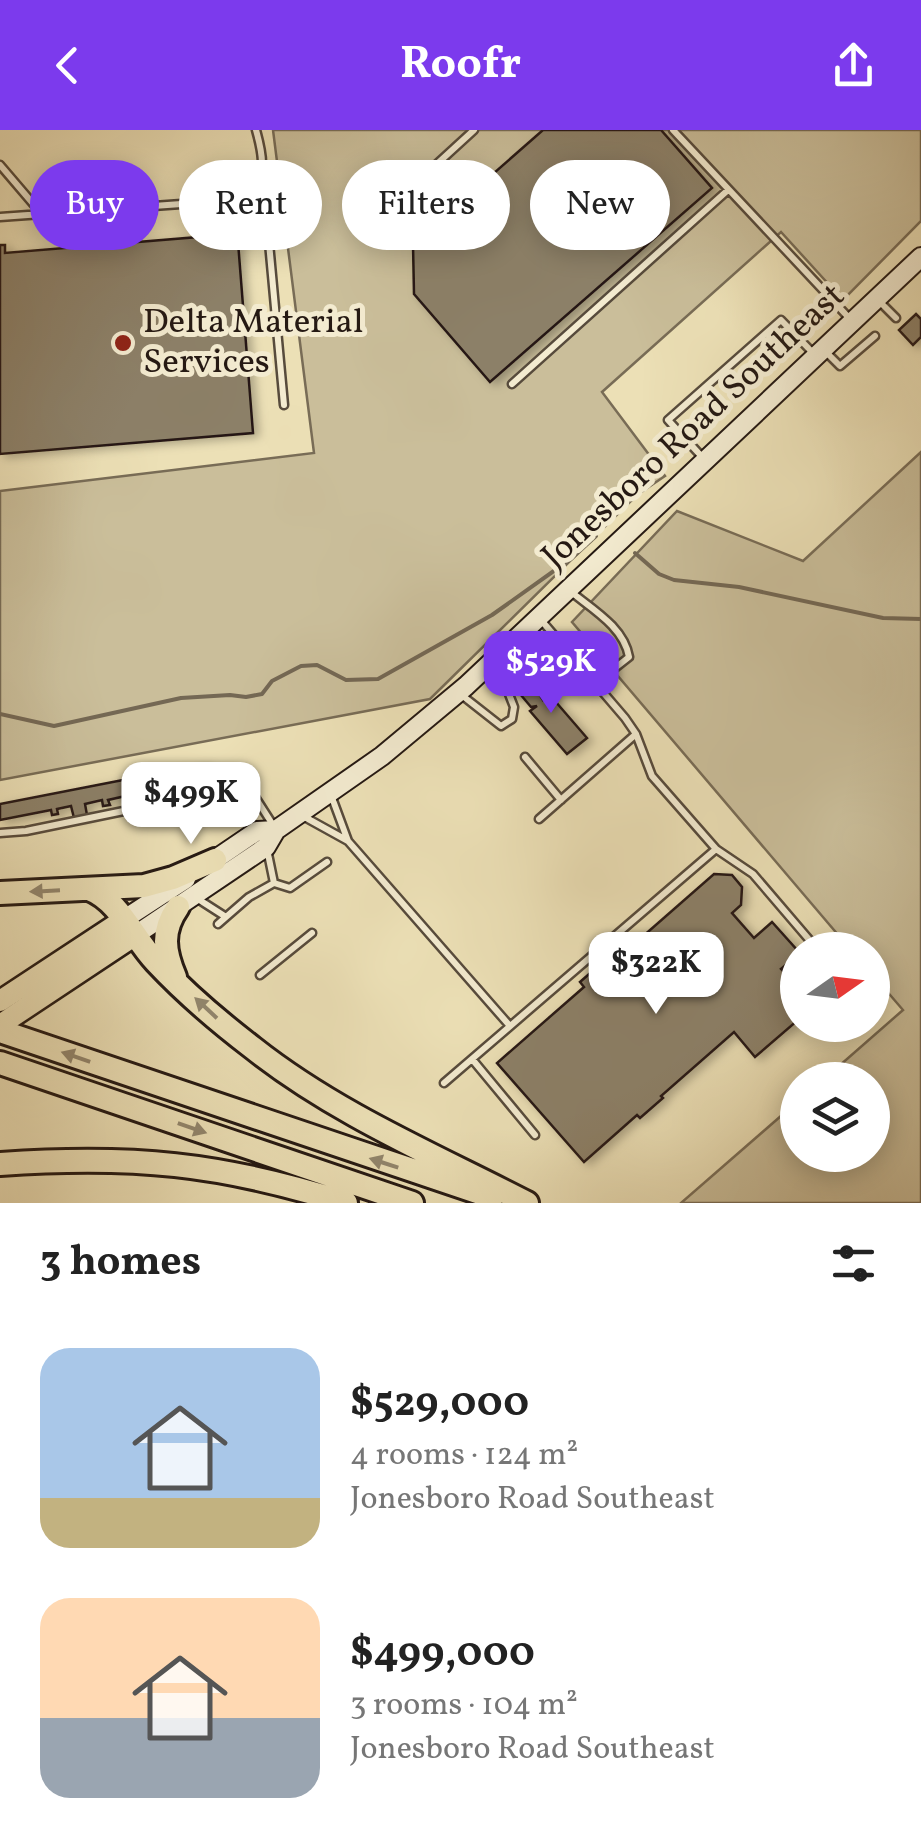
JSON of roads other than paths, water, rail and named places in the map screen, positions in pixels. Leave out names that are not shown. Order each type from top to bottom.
[{"type":"highway","points":[[0,894],[159,882],[215,860]]},
{"type":"highway","points":[[90,889],[105,897],[177,980],[221,1022],[296,1079],[527,1203]]},
{"type":"highway","points":[[177,980],[165,938],[186,902]]},
{"type":"highway","points":[[0,1028],[510,1203]]},
{"type":"highway","points":[[0,1063],[412,1203]]},
{"type":"highway","points":[[0,1164],[100,1159],[178,1164],[248,1175],[346,1203]]},
{"type":"main road","name":"Jonesboro Road Southeast","points":[[8,995],[129,928],[186,902],[266,848],[276,830],[382,756],[539,618],[921,257]]},
{"type":"main road","name":"Jonesboro Road Southeast","points":[[0,1028],[215,860],[257,831],[276,830]]},
{"type":"lane","points":[[256,130],[262,160]]},
{"type":"lane","points":[[441,160],[474,130]]},
{"type":"lane","points":[[672,130],[852,321]]},
{"type":"lane","points":[[0,165],[30,200]]},
{"type":"lane","points":[[512,384],[728,190]]},
{"type":"lane","points":[[0,216],[30,215]]},
{"type":"lane","points":[[270,250],[284,405]]},
{"type":"lane","points":[[876,298],[896,318]]},
{"type":"lane","points":[[704,460],[668,420],[781,320],[840,366],[875,336]]},
{"type":"lane","points":[[568,590],[608,622],[628,649],[629,657],[596,683]]},
{"type":"lane","points":[[539,618],[636,734],[652,776],[716,849],[754,874],[803,932]]},
{"type":"lane","points":[[458,692],[501,726],[512,718],[514,707],[507,689],[564,646]]},
{"type":"lane","points":[[539,819],[636,734]]},
{"type":"lane","points":[[525,757],[561,800]]},
{"type":"lane","points":[[0,833],[231,789],[254,797],[276,830]]},
{"type":"lane","points":[[330,792],[348,841]]},
{"type":"lane","points":[[300,814],[348,841],[510,1026]]},
{"type":"lane","points":[[266,848],[274,882]]},
{"type":"lane","points":[[444,1083],[716,849]]},
{"type":"lane","points":[[274,882],[290,888],[327,862]]},
{"type":"lane","points":[[218,924],[274,882]]},
{"type":"lane","points":[[186,902],[226,917]]},
{"type":"lane","points":[[260,975],[312,933]]},
{"type":"lane","points":[[472,1059],[535,1135]]},
{"type":"waterway","points":[[0,714],[54,726],[181,698],[246,697],[262,694],[272,681],[301,666],[317,665],[346,680],[378,679],[492,615],[572,558],[596,536]]},
{"type":"waterway","points":[[635,553],[659,574],[674,580],[739,587],[883,618],[921,619]]},
{"type":"place","name":"Delta Material Services","points":[[123,343]]}]
